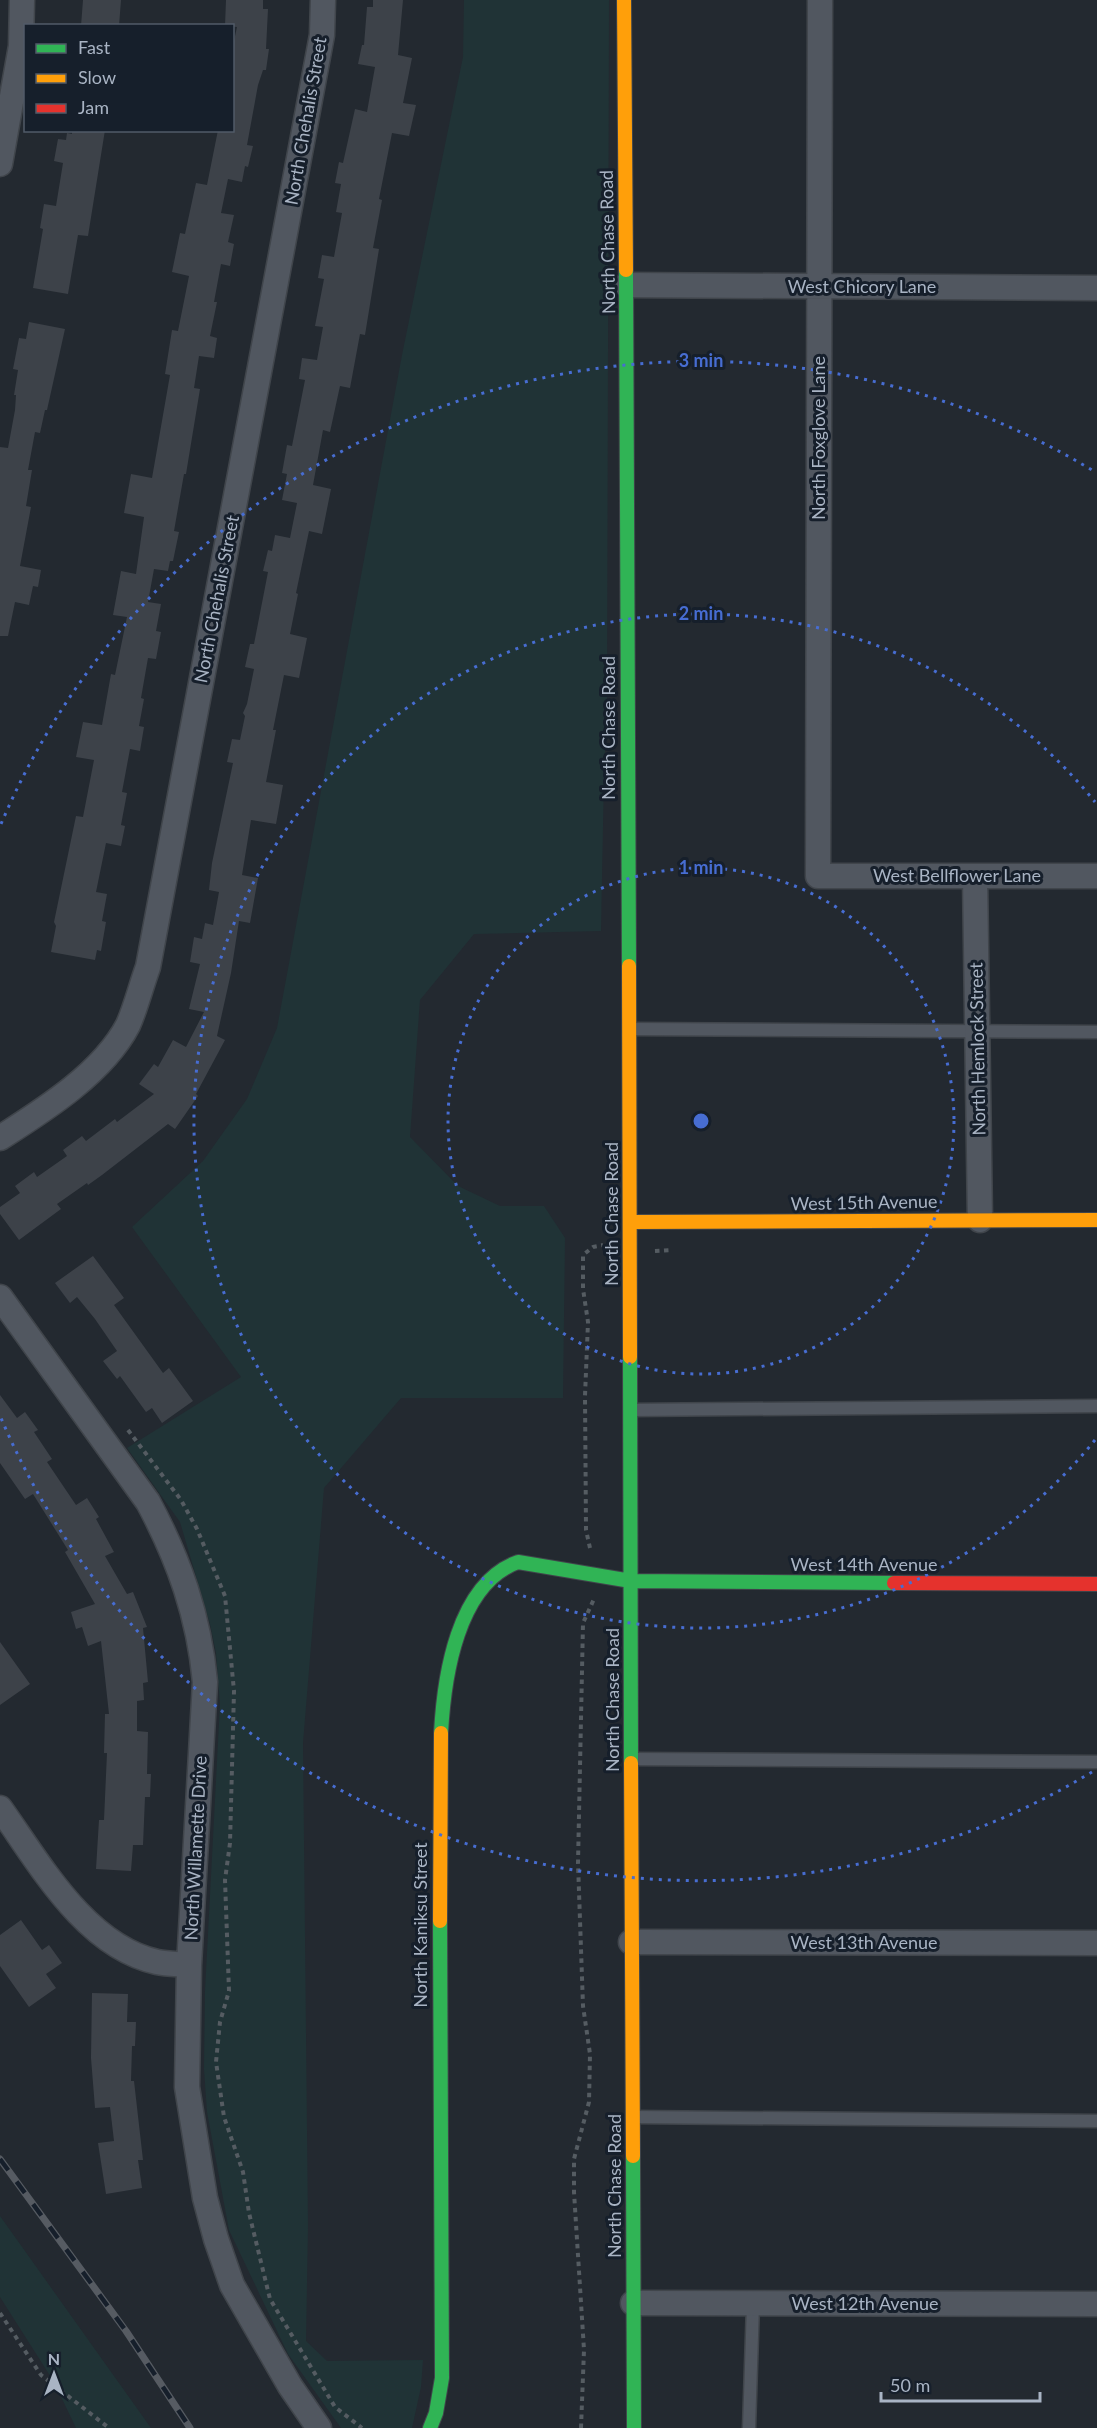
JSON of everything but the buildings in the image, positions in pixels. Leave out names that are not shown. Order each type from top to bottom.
[{"type":"street","points":[[0,164],[21,46],[22,0]]},
{"type":"street","name":"North Chehalis Street","points":[[0,1138],[45,1109],[113,1048],[128,1024],[148,967],[320,47],[323,0]]},
{"type":"street","name":"North Chase Road","points":[[624,0],[631,1222],[630,1581],[634,2428]]},
{"type":"street","name":"North Foxglove Lane","points":[[818,876],[820,0]]},
{"type":"street","name":"West Chicory Lane","points":[[626,285],[1097,288]]},
{"type":"street","name":"West Bellflower Lane","points":[[818,876],[1097,876]]},
{"type":"street","name":"North Hemlock Street","points":[[975,877],[980,1220]]},
{"type":"street","name":"West 15th Avenue","points":[[631,1222],[1097,1220]]},
{"type":"street","name":"North Willamette Drive","points":[[0,1297],[148,1502],[167,1537],[192,1605],[201,1644],[205,1682],[189,1965],[187,2087],[205,2198],[232,2285],[290,2386],[319,2428]]},
{"type":"street","name":"North Kaniksu Street","points":[[430,2428],[436,2413],[442,2378],[439,1758],[443,1695],[448,1667],[459,1631],[478,1593],[500,1568],[508,1563],[518,1562],[630,1581]]},
{"type":"street","name":"West 14th Avenue","points":[[630,1581],[1097,1584]]},
{"type":"street","points":[[0,1808],[62,1896],[87,1923],[125,1950],[156,1962],[189,1965]]},
{"type":"street","name":"West 13th Avenue","points":[[631,1942],[1097,1943]]},
{"type":"street","name":"West 12th Avenue","points":[[633,2303],[1097,2304]]},
{"type":"lane","points":[[629,1029],[1097,1032]]},
{"type":"lane","points":[[630,1410],[1097,1406]]},
{"type":"lane","points":[[631,1759],[1097,1762]]},
{"type":"lane","points":[[632,2117],[1097,2121]]},
{"type":"lane","points":[[749,2428],[753,2304]]},
{"type":"path","points":[[581,2428],[584,2350],[574,2159],[589,2102],[590,2054],[584,2006],[577,1834],[580,1799],[583,1623],[586,1612],[594,1602],[593,1557],[586,1530],[585,1396],[588,1322],[582,1268],[583,1255],[593,1247],[600,1245]]},
{"type":"path","points":[[128,1430],[181,1500],[197,1529],[225,1596],[234,1691],[230,1843],[225,1880],[229,1990],[220,2022],[216,2062],[224,2117],[243,2172],[249,2213],[270,2299],[335,2407],[362,2428]]},
{"type":"path","points":[[0,2313],[41,2375],[109,2428]]},
{"type":"green space","points":[[464,0],[609,0],[607,705],[601,931],[474,934],[420,1000],[410,1137],[458,1186],[500,1206],[544,1206],[565,1238],[563,1398],[401,1398],[324,1488],[303,1743],[308,2226],[306,2341],[327,2361],[423,2360],[421,2387],[412,2428],[341,2428],[288,2354],[229,2230],[207,2112],[204,2069],[205,1991],[220,1704],[216,1653],[210,1624],[180,1522],[127,1448],[241,1377],[132,1227],[203,1161],[247,1099],[277,1028],[402,355],[463,57]]},
{"type":"green space","points":[[0,2216],[151,2428],[76,2428],[54,2382],[0,2297]]},
{"type":"railway","points":[[0,2159],[126,2331],[190,2428]]},
{"type":"traffic: fast","points":[[626,270],[629,966]]},
{"type":"traffic: fast","points":[[630,1357],[631,1763]]},
{"type":"traffic: fast","points":[[441,1733],[451,1660],[468,1611],[481,1590],[497,1573],[518,1562],[631,1581],[894,1583]]},
{"type":"traffic: fast","points":[[430,2428],[436,2413],[442,2378],[440,1921]]},
{"type":"traffic: fast","points":[[633,2156],[634,2428]]},
{"type":"traffic: slow","points":[[624,0],[626,270]]},
{"type":"traffic: slow","points":[[629,966],[630,1357]]},
{"type":"traffic: slow","points":[[631,1222],[1097,1220]]},
{"type":"traffic: slow","points":[[440,1921],[441,1733]]},
{"type":"traffic: slow","points":[[631,1763],[633,2156]]},
{"type":"traffic: jam","points":[[894,1583],[1097,1584]]}]
